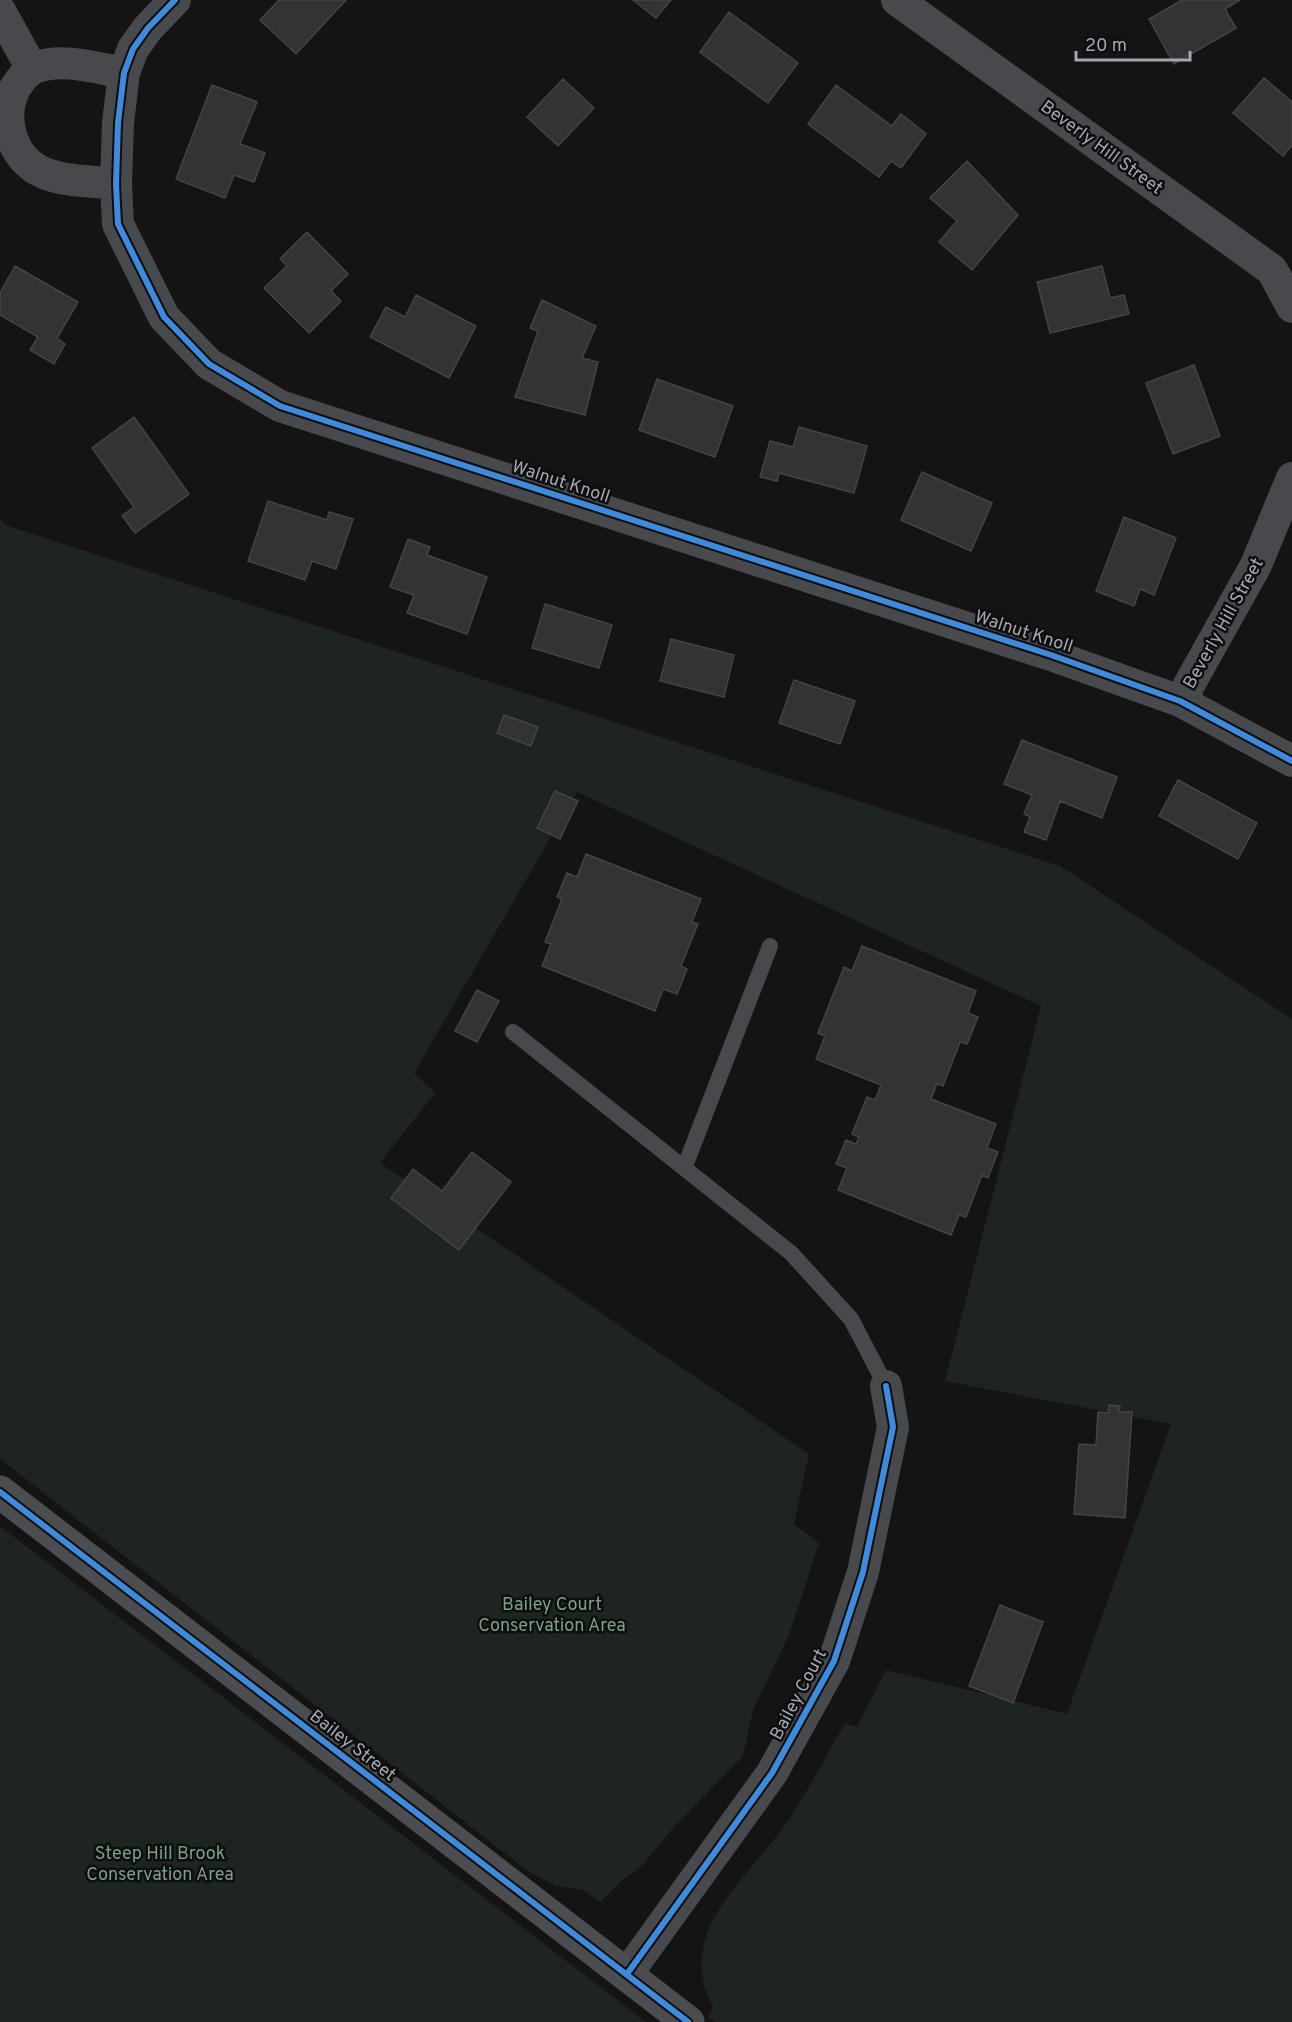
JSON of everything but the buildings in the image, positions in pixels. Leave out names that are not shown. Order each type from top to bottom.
[{"type":"street","name":"Walnut Knoll","points":[[175,0],[148,28],[133,49],[124,73],[118,123],[116,184],[118,224],[164,317],[209,364],[280,406],[1050,655],[1180,701],[1292,761]]},
{"type":"street","name":"Beverly Hill Street","points":[[897,0],[1272,270],[1292,307]]},
{"type":"street","points":[[0,11],[32,69]]},
{"type":"street","points":[[116,184],[57,177],[37,169],[20,154],[9,130],[8,104],[20,79],[32,69],[52,63],[124,73]]},
{"type":"street","name":"Beverly Hill Street","points":[[1180,701],[1256,565],[1292,478]]},
{"type":"street","name":"Bailey Court","points":[[627,1974],[772,1773],[834,1661],[863,1572],[893,1426],[886,1386]]},
{"type":"street","name":"Bailey Street","points":[[0,1492],[688,2022]]},
{"type":"lane","points":[[685,1166],[770,946]]},
{"type":"lane","points":[[513,1032],[685,1166],[791,1253],[851,1318],[886,1386]]},
{"type":"green space","name":"Bailey Court Conservation Area","points":[[0,517],[5,525],[1060,866],[1292,1019],[1292,2022],[715,2022],[708,2017],[713,2007],[703,1982],[702,1955],[712,1922],[730,1893],[785,1825],[845,1723],[857,1727],[886,1670],[1067,1714],[1171,1424],[945,1381],[1041,1006],[577,792],[414,1073],[435,1093],[380,1163],[809,1454],[794,1524],[819,1543],[789,1635],[753,1710],[743,1756],[672,1829],[642,1866],[622,1880],[600,1902],[583,1890],[556,1886],[529,1872],[0,1459]]},
{"type":"green space","name":"Steep Hill Brook Conservation Area","points":[[0,1526],[646,2022],[0,2022]]},
{"type":"cycle path","points":[[175,0],[148,28],[133,49],[124,73],[118,123],[116,184],[118,224],[164,317],[209,364],[280,406],[1051,655],[1180,701],[1292,761]]},
{"type":"cycle path","points":[[627,1974],[772,1773],[834,1661],[863,1572],[893,1427],[886,1386]]},
{"type":"cycle path","points":[[0,1492],[688,2022]]}]
